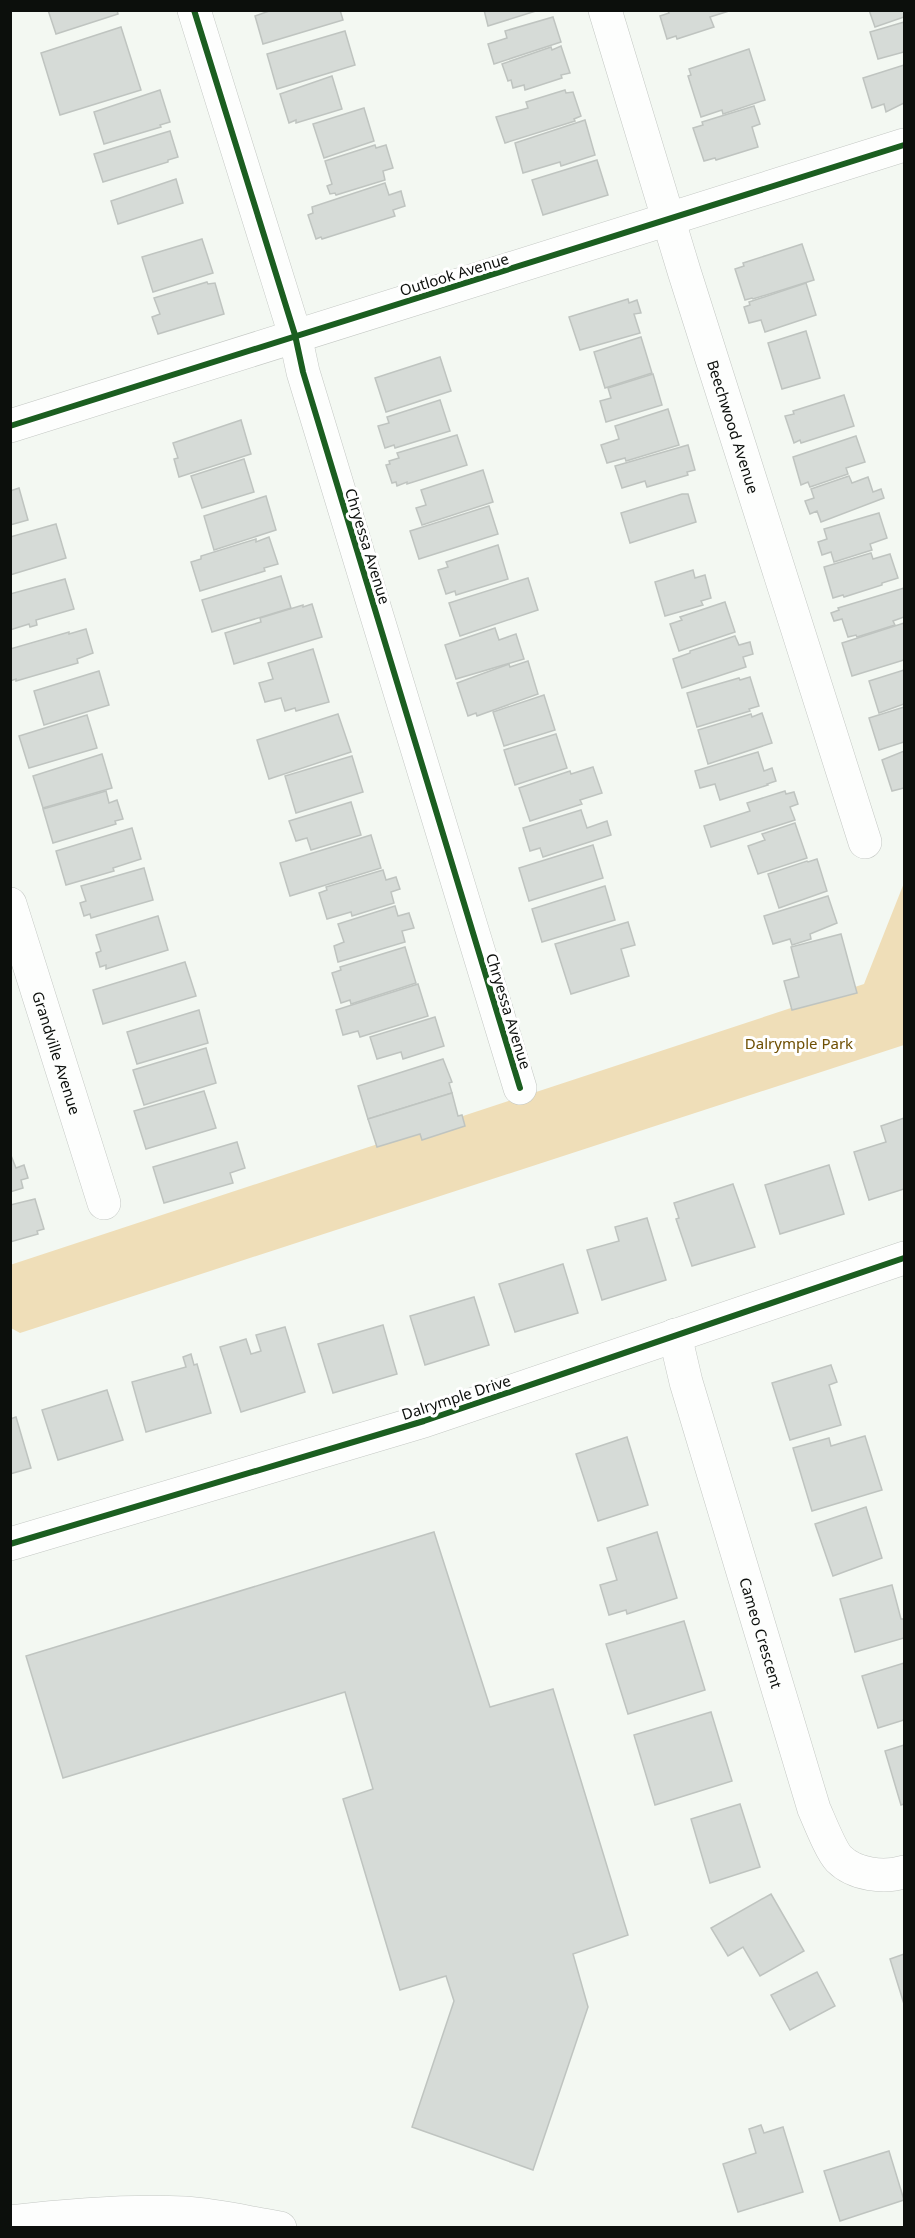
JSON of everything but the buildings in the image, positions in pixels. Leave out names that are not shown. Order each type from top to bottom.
[{"type":"street","name":"Chryessa Avenue","points":[[194,10],[295,335],[303,372],[520,1088]]},
{"type":"street","name":"Beechwood Avenue","points":[[605,10],[669,221],[865,842]]},
{"type":"street","name":"Outlook Avenue","points":[[10,426],[295,335],[669,221],[904,145]]},
{"type":"street","name":"Grandville Avenue","points":[[10,904],[104,1203]]},
{"type":"street","name":"Dalrymple Drive","points":[[10,1544],[424,1421],[904,1258]]},
{"type":"street","name":"Cameo Crescent","points":[[675,1335],[686,1382],[814,1809],[838,1858],[857,1870],[876,1875],[892,1876],[904,1872]]},
{"type":"street","points":[[10,2222],[80,2215],[139,2212],[186,2213],[280,2228]]},
{"type":"green space","name":"Dalrymple Park","points":[[904,883],[904,1045],[20,1333],[11,1328],[10,1265],[864,984]]},
{"type":"cycle path","points":[[194,10],[295,335],[303,372],[520,1088]]},
{"type":"cycle path","points":[[10,426],[904,145]]},
{"type":"cycle path","points":[[10,1544],[424,1421],[904,1258]]}]
